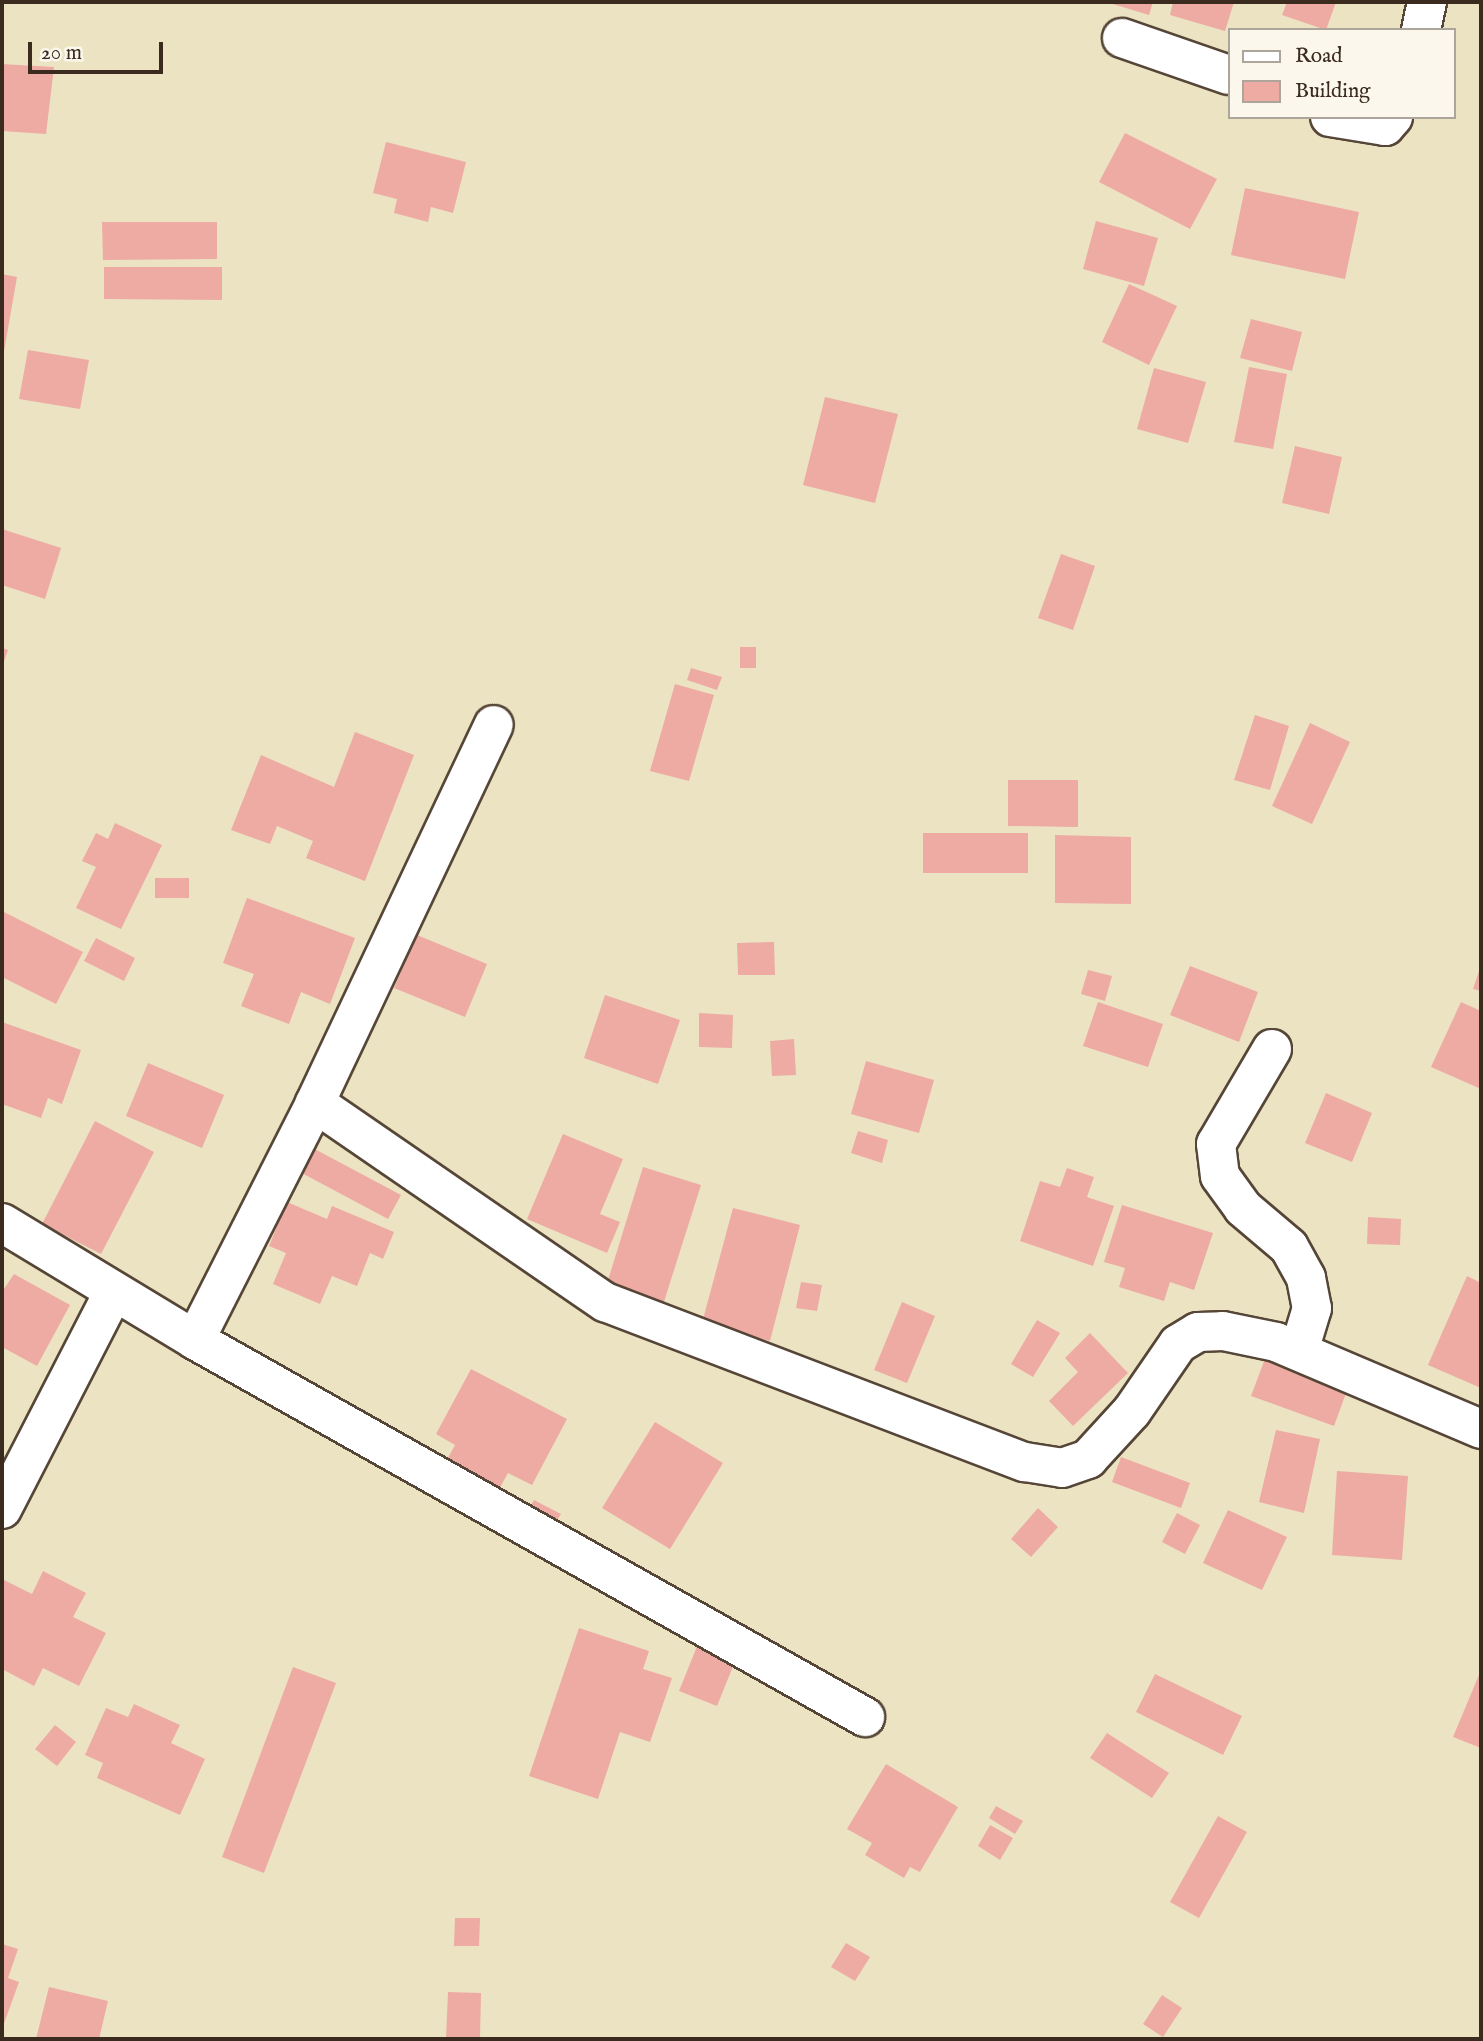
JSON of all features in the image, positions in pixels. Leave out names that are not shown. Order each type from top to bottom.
[{"type":"street","points":[[1421,28],[1427,2]]},
{"type":"street","points":[[1122,38],[1228,75]]},
{"type":"street","points":[[1343,119],[1385,126],[1391,119]]},
{"type":"street","points":[[195,1340],[315,1103],[494,725]]},
{"type":"street","points":[[1272,1049],[1216,1144],[1220,1176],[1243,1208],[1289,1248],[1306,1278],[1312,1308],[1299,1351]]},
{"type":"street","points":[[315,1103],[605,1302],[1025,1462],[1062,1468],[1088,1460],[1132,1411],[1178,1344],[1198,1332],[1223,1331],[1299,1351],[1481,1429]]},
{"type":"street","points":[[2,1223],[113,1293],[195,1340],[865,1717]]},
{"type":"street","points":[[2,1509],[113,1293]]},
{"type":"building","points":[[1106,2],[1153,2],[1149,15]]},
{"type":"building","points":[[1173,2],[1234,2],[1225,31],[1170,15]]},
{"type":"building","points":[[1287,2],[1336,2],[1327,28],[1282,15]]},
{"type":"building","points":[[2,64],[54,67],[46,134],[2,131]]},
{"type":"building","points":[[1125,133],[1217,179],[1190,229],[1099,182]]},
{"type":"building","points":[[386,142],[466,162],[453,213],[431,207],[428,222],[394,213],[397,199],[373,193]]},
{"type":"building","points":[[1245,188],[1359,212],[1345,279],[1231,255]]},
{"type":"building","points":[[1096,221],[1158,238],[1144,286],[1083,269]]},
{"type":"building","points":[[102,222],[217,222],[217,259],[103,260]]},
{"type":"building","points":[[104,267],[222,267],[222,300],[104,299]]},
{"type":"building","points":[[2,274],[17,277],[3,357],[2,357]]},
{"type":"building","points":[[1129,284],[1177,306],[1149,365],[1102,342]]},
{"type":"building","points":[[1251,319],[1302,332],[1292,371],[1240,358]]},
{"type":"building","points":[[28,350],[89,360],[80,409],[19,399]]},
{"type":"building","points":[[1249,367],[1287,374],[1273,449],[1234,442]]},
{"type":"building","points":[[1154,368],[1206,382],[1188,443],[1137,429]]},
{"type":"building","points":[[825,397],[898,414],[875,503],[803,485]]},
{"type":"building","points":[[1295,446],[1342,457],[1329,514],[1282,503]]},
{"type":"building","points":[[2,529],[61,548],[45,599],[2,585]]},
{"type":"building","points":[[1061,554],[1095,566],[1073,630],[1038,618]]},
{"type":"building","points":[[740,647],[756,647],[756,668],[740,668]]},
{"type":"building","points":[[2,648],[8,650],[2,667]]},
{"type":"building","points":[[691,668],[722,677],[717,690],[687,680]]},
{"type":"building","points":[[675,684],[714,695],[689,781],[650,771]]},
{"type":"building","points":[[1255,715],[1289,726],[1270,790],[1234,780]]},
{"type":"building","points":[[1310,723],[1350,742],[1312,824],[1272,806]]},
{"type":"building","points":[[355,732],[414,755],[365,881],[306,858],[313,841],[277,826],[270,844],[231,830],[261,755],[334,787]]},
{"type":"building","points":[[1008,780],[1078,780],[1078,827],[1008,826]]},
{"type":"building","points":[[115,823],[162,845],[121,929],[76,908],[96,867],[82,861],[96,833],[108,839]]},
{"type":"building","points":[[923,833],[1028,833],[1028,873],[923,873]]},
{"type":"building","points":[[1055,835],[1131,837],[1131,904],[1055,903]]},
{"type":"building","points":[[155,878],[189,878],[189,898],[155,898]]},
{"type":"building","points":[[247,898],[355,938],[330,1004],[301,992],[289,1024],[241,1006],[254,974],[223,963]]},
{"type":"building","points":[[2,911],[83,952],[56,1004],[2,977]]},
{"type":"building","points":[[417,935],[487,964],[465,1017],[394,988]]},
{"type":"building","points":[[96,938],[135,958],[124,981],[84,961]]},
{"type":"building","points":[[774,942],[775,975],[738,975],[737,943]]},
{"type":"building","points":[[1481,965],[1481,991],[1473,989]]},
{"type":"building","points":[[1190,966],[1258,992],[1239,1042],[1170,1015]]},
{"type":"building","points":[[1088,970],[1112,976],[1105,1001],[1081,994]]},
{"type":"building","points":[[605,995],[680,1020],[658,1084],[584,1058]]},
{"type":"building","points":[[1098,1002],[1163,1024],[1148,1067],[1083,1046]]},
{"type":"building","points":[[1461,1002],[1481,1011],[1481,1089],[1431,1067]]},
{"type":"building","points":[[699,1013],[733,1015],[732,1048],[699,1047]]},
{"type":"building","points":[[2,1022],[81,1050],[62,1104],[48,1098],[41,1118],[2,1104]]},
{"type":"building","points":[[794,1039],[796,1075],[772,1076],[770,1041]]},
{"type":"building","points":[[866,1061],[934,1080],[919,1133],[851,1114]]},
{"type":"building","points":[[148,1063],[224,1095],[202,1148],[126,1116]]},
{"type":"building","points":[[1326,1093],[1372,1113],[1352,1162],[1305,1143]]},
{"type":"building","points":[[95,1121],[154,1152],[101,1254],[42,1224]]},
{"type":"building","points":[[858,1131],[888,1140],[882,1163],[851,1153]]},
{"type":"building","points":[[563,1134],[623,1159],[600,1214],[620,1222],[607,1253],[527,1219]]},
{"type":"building","points":[[309,1146],[401,1195],[388,1219],[296,1170]]},
{"type":"building","points":[[643,1167],[701,1185],[662,1308],[605,1290]]},
{"type":"building","points":[[1067,1168],[1094,1177],[1087,1197],[1114,1206],[1093,1266],[1020,1241],[1040,1181],[1060,1187]]},
{"type":"building","points":[[287,1202],[327,1219],[332,1206],[394,1232],[383,1259],[370,1253],[357,1286],[332,1276],[320,1304],[273,1284],[286,1253],[269,1246]]},
{"type":"building","points":[[1122,1205],[1213,1233],[1194,1290],[1170,1282],[1164,1301],[1119,1287],[1125,1268],[1104,1262]]},
{"type":"building","points":[[733,1208],[800,1225],[770,1341],[702,1323]]},
{"type":"building","points":[[1368,1217],[1401,1219],[1400,1245],[1367,1244]]},
{"type":"building","points":[[14,1274],[70,1305],[37,1366],[2,1347],[2,1292]]},
{"type":"building","points":[[1467,1276],[1481,1283],[1481,1388],[1428,1365]]},
{"type":"building","points":[[801,1282],[822,1285],[817,1311],[796,1308]]},
{"type":"building","points":[[902,1302],[935,1316],[907,1383],[874,1370]]},
{"type":"building","points":[[1037,1320],[1060,1333],[1033,1377],[1011,1364]]},
{"type":"building","points":[[1090,1333],[1128,1373],[1073,1426],[1049,1401],[1078,1372],[1065,1358]]},
{"type":"building","points":[[1266,1356],[1349,1385],[1334,1426],[1251,1396]]},
{"type":"building","points":[[471,1369],[567,1419],[532,1485],[508,1473],[496,1495],[443,1467],[455,1445],[436,1434]]},
{"type":"building","points":[[655,1422],[723,1463],[670,1549],[602,1508]]},
{"type":"building","points":[[1276,1430],[1320,1439],[1304,1513],[1259,1502]]},
{"type":"building","points":[[1121,1457],[1190,1483],[1181,1508],[1112,1482]]},
{"type":"building","points":[[1337,1471],[1408,1476],[1402,1560],[1332,1555]]},
{"type":"building","points":[[534,1500],[561,1514],[552,1528],[526,1514]]},
{"type":"building","points":[[1038,1508],[1058,1527],[1031,1557],[1011,1539]]},
{"type":"building","points":[[1228,1510],[1287,1537],[1262,1590],[1203,1563]]},
{"type":"building","points":[[1177,1513],[1200,1525],[1185,1554],[1162,1542]]},
{"type":"building","points":[[43,1571],[86,1593],[73,1617],[106,1633],[79,1686],[43,1668],[34,1686],[2,1669],[2,1579],[32,1594]]},
{"type":"building","points":[[579,1628],[649,1651],[643,1669],[672,1678],[650,1742],[620,1732],[598,1799],[529,1776]]},
{"type":"building","points":[[700,1639],[738,1654],[717,1706],[679,1691]]},
{"type":"building","points":[[293,1667],[336,1683],[264,1873],[222,1857]]},
{"type":"building","points":[[1481,1670],[1481,1748],[1453,1737]]},
{"type":"building","points":[[1155,1674],[1242,1716],[1223,1755],[1136,1712]]},
{"type":"building","points":[[134,1704],[180,1725],[171,1743],[205,1759],[180,1815],[97,1778],[103,1763],[85,1755],[106,1708],[128,1717]]},
{"type":"building","points":[[55,1725],[76,1742],[57,1766],[35,1749]]},
{"type":"building","points":[[1107,1733],[1169,1773],[1152,1798],[1090,1758]]},
{"type":"building","points":[[886,1764],[958,1807],[920,1872],[910,1867],[904,1878],[865,1855],[872,1843],[847,1829]]},
{"type":"building","points":[[996,1806],[1023,1821],[1015,1834],[989,1818]]},
{"type":"building","points":[[1218,1816],[1247,1832],[1199,1918],[1170,1902]]},
{"type":"building","points":[[990,1825],[1013,1838],[1000,1860],[978,1846]]},
{"type":"building","points":[[455,1918],[480,1918],[479,1946],[454,1946]]},
{"type":"building","points":[[846,1943],[870,1957],[855,1981],[831,1967]]},
{"type":"building","points":[[2,1944],[18,1949],[8,1978],[19,1982],[2,2029]]},
{"type":"building","points":[[49,1987],[108,2001],[99,2039],[36,2039]]},
{"type":"building","points":[[448,1992],[481,1993],[480,2039],[446,2039]]},
{"type":"building","points":[[1162,1995],[1182,2008],[1163,2037],[1143,2024]]}]
